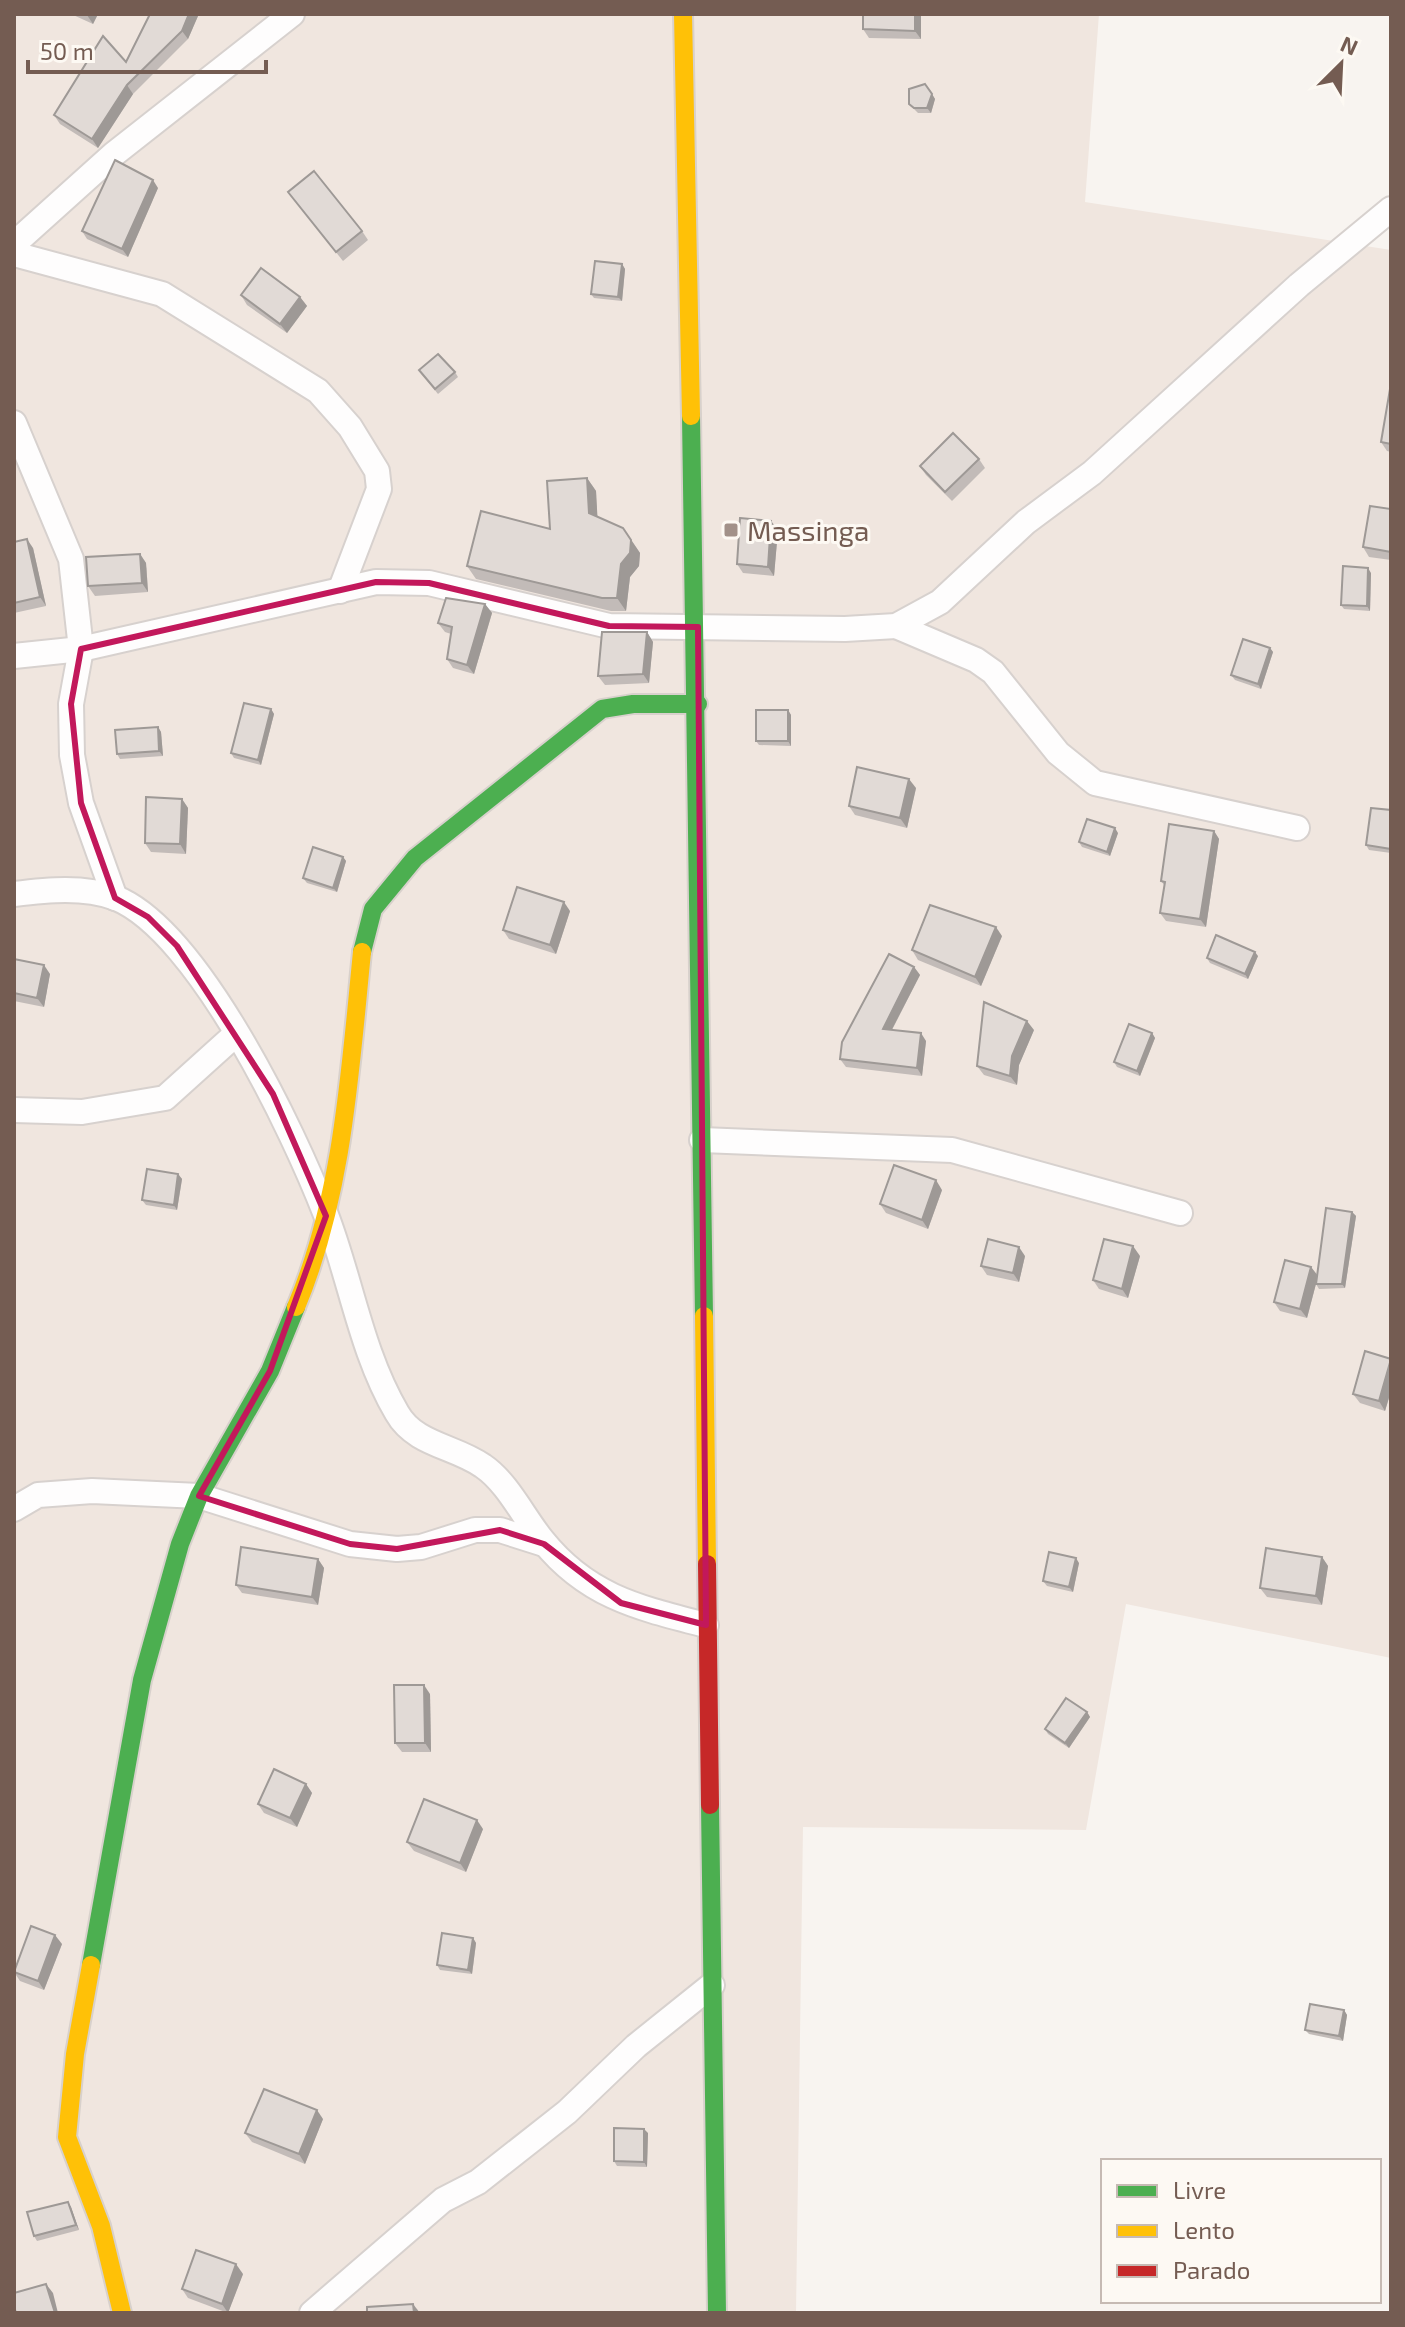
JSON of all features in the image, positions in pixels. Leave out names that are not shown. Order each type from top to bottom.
[{"type":"street","points":[[14,244],[114,154],[292,14]]},
{"type":"street","points":[[683,14],[698,627],[706,1625],[717,2313]]},
{"type":"street","points":[[14,656],[81,649],[376,582],[429,583],[609,626],[845,629],[896,626],[940,602],[1026,522],[1092,473],[1299,285],[1391,209]]},
{"type":"street","points":[[14,254],[26,260],[100,275],[162,294],[318,391],[350,427],[377,471],[379,489],[340,591]]},
{"type":"street","points":[[14,423],[71,559],[81,649],[71,704],[72,755],[81,803],[115,898]]},
{"type":"street","points":[[896,626],[976,660],[993,672],[1058,753],[1095,783],[1297,828]]},
{"type":"street","points":[[122,2313],[101,2226],[67,2137],[73,2067],[142,1680],[180,1544],[199,1496],[270,1371],[303,1291],[326,1216],[347,1103],[363,939],[373,909],[415,858],[602,709],[633,704],[698,704]]},
{"type":"street","points":[[14,894],[62,889],[115,898],[148,917],[177,946],[273,1094],[326,1216],[376,1371],[399,1417],[418,1436],[485,1466],[544,1544],[588,1583],[621,1603],[706,1625]]},
{"type":"street","points":[[14,1110],[82,1112],[165,1098],[236,1034]]},
{"type":"street","points":[[702,1140],[952,1150],[1180,1213]]},
{"type":"street","points":[[14,1509],[38,1495],[65,1493],[199,1496],[350,1544],[397,1549],[421,1547],[475,1530],[500,1530],[544,1544]]},
{"type":"street","points":[[312,2313],[443,2200],[478,2182],[567,2112],[636,2046],[712,1985]]},
{"type":"highlighted area","points":[[376,582],[429,583],[609,626],[698,627],[706,1625],[621,1603],[544,1544],[500,1530],[397,1549],[350,1544],[199,1496],[270,1371],[326,1216],[273,1094],[177,946],[148,917],[115,898],[81,803],[71,704],[81,649]]},
{"type":"shaded area","points":[[14,14],[1099,14],[1085,202],[1391,250],[1391,1658],[1126,1604],[1086,1830],[803,1827],[796,2313],[14,2313]]},
{"type":"building","points":[[150,14],[189,14],[182,31],[127,85],[92,139],[54,115],[103,36],[126,62]]},
{"type":"building","points":[[863,14],[915,14],[915,31],[863,29]]},
{"type":"building","points":[[925,84],[932,94],[927,108],[914,108],[909,104],[909,89]]},
{"type":"building","points":[[115,160],[153,180],[122,249],[82,231]]},
{"type":"building","points":[[314,171],[362,231],[336,252],[288,192]]},
{"type":"building","points":[[595,261],[622,264],[618,297],[591,294]]},
{"type":"building","points":[[261,268],[300,297],[280,324],[241,295]]},
{"type":"building","points":[[438,354],[455,372],[435,389],[419,370]]},
{"type":"building","points":[[1391,389],[1391,444],[1381,442]]},
{"type":"building","points":[[953,433],[979,459],[945,492],[920,466]]},
{"type":"building","points":[[587,478],[589,513],[623,528],[631,540],[630,553],[621,564],[617,598],[602,598],[467,566],[481,511],[550,529],[547,481]]},
{"type":"building","points":[[1370,506],[1391,509],[1391,552],[1363,547]]},
{"type":"building","points":[[740,518],[771,521],[768,567],[737,564]]},
{"type":"building","points":[[27,539],[40,597],[14,603],[14,542]]},
{"type":"building","points":[[140,554],[142,583],[88,586],[86,557]]},
{"type":"building","points":[[1343,566],[1368,568],[1367,606],[1341,605]]},
{"type":"building","points":[[446,598],[485,604],[467,665],[447,659],[452,627],[438,623]]},
{"type":"building","points":[[602,632],[647,632],[643,674],[598,676]]},
{"type":"building","points":[[1243,639],[1270,648],[1258,684],[1231,675]]},
{"type":"building","points":[[244,703],[271,709],[258,760],[231,753]]},
{"type":"building","points":[[756,710],[788,710],[788,741],[756,741]]},
{"type":"building","points":[[158,727],[159,751],[117,754],[115,730]]},
{"type":"building","points":[[857,767],[909,779],[900,818],[849,806]]},
{"type":"building","points":[[146,797],[182,799],[180,844],[145,843]]},
{"type":"building","points":[[1371,808],[1391,810],[1391,849],[1366,845]]},
{"type":"building","points":[[1087,819],[1115,828],[1107,852],[1079,842]]},
{"type":"building","points":[[1169,824],[1214,831],[1200,919],[1160,913]]},
{"type":"building","points":[[313,847],[343,857],[333,888],[303,878]]},
{"type":"building","points":[[517,887],[564,902],[550,945],[503,930]]},
{"type":"building","points":[[930,905],[996,927],[975,977],[912,950]]},
{"type":"building","points":[[1216,935],[1255,952],[1245,974],[1207,958]]},
{"type":"building","points":[[889,954],[914,967],[883,1029],[921,1033],[917,1068],[840,1059],[842,1042]]},
{"type":"building","points":[[14,959],[44,965],[37,998],[14,993]]},
{"type":"building","points":[[984,1002],[1027,1021],[1012,1056],[1010,1076],[977,1066]]},
{"type":"building","points":[[1129,1024],[1152,1033],[1137,1071],[1114,1062]]},
{"type":"building","points":[[894,1165],[936,1180],[922,1220],[880,1204]]},
{"type":"building","points":[[147,1169],[178,1174],[174,1205],[142,1200]]},
{"type":"building","points":[[1326,1208],[1352,1212],[1342,1284],[1316,1284]]},
{"type":"building","points":[[988,1239],[1019,1247],[1013,1273],[981,1266]]},
{"type":"building","points":[[1104,1239],[1133,1246],[1122,1289],[1093,1280]]},
{"type":"building","points":[[1285,1260],[1311,1267],[1300,1309],[1274,1302]]},
{"type":"building","points":[[1365,1351],[1391,1359],[1379,1401],[1353,1394]]},
{"type":"building","points":[[241,1547],[318,1559],[312,1597],[236,1585]]},
{"type":"building","points":[[1266,1548],[1322,1557],[1316,1596],[1260,1588]]},
{"type":"building","points":[[1049,1552],[1076,1558],[1069,1587],[1043,1581]]},
{"type":"building","points":[[394,1685],[424,1685],[425,1743],[395,1743]]},
{"type":"building","points":[[1066,1698],[1087,1712],[1065,1743],[1045,1729]]},
{"type":"building","points":[[274,1769],[306,1784],[290,1818],[258,1804]]},
{"type":"building","points":[[424,1799],[477,1820],[460,1863],[407,1842]]},
{"type":"building","points":[[31,1926],[55,1935],[38,1981],[14,1972]]},
{"type":"building","points":[[442,1933],[473,1938],[468,1970],[437,1965]]},
{"type":"building","points":[[1310,2004],[1344,2010],[1339,2036],[1305,2030]]},
{"type":"building","points":[[264,2089],[317,2110],[299,2154],[245,2133]]},
{"type":"building","points":[[614,2128],[644,2129],[644,2162],[614,2161]]},
{"type":"building","points":[[68,2202],[76,2225],[34,2236],[27,2212]]},
{"type":"building","points":[[196,2250],[236,2264],[222,2304],[182,2289]]},
{"type":"building","points":[[46,2284],[55,2313],[16,2313],[14,2293]]},
{"type":"building","points":[[413,2304],[414,2313],[367,2313],[367,2307]]},
{"type":"traffic: fast","points":[[691,416],[704,1316]]},
{"type":"traffic: fast","points":[[362,952],[373,909],[415,858],[602,709],[633,704],[698,704]]},
{"type":"traffic: fast","points":[[91,1965],[142,1680],[180,1544],[199,1496],[270,1371],[296,1307]]},
{"type":"traffic: fast","points":[[710,1805],[717,2313]]},
{"type":"traffic: slow","points":[[683,14],[691,416]]},
{"type":"traffic: slow","points":[[296,1307],[312,1264],[334,1177],[348,1087],[362,952]]},
{"type":"traffic: slow","points":[[704,1316],[707,1564]]},
{"type":"traffic: slow","points":[[91,1965],[75,2054],[67,2137],[101,2226],[122,2313]]},
{"type":"traffic: jam","points":[[707,1564],[710,1805]]},
{"type":"place","name":"Massinga","points":[[731,530]]}]
